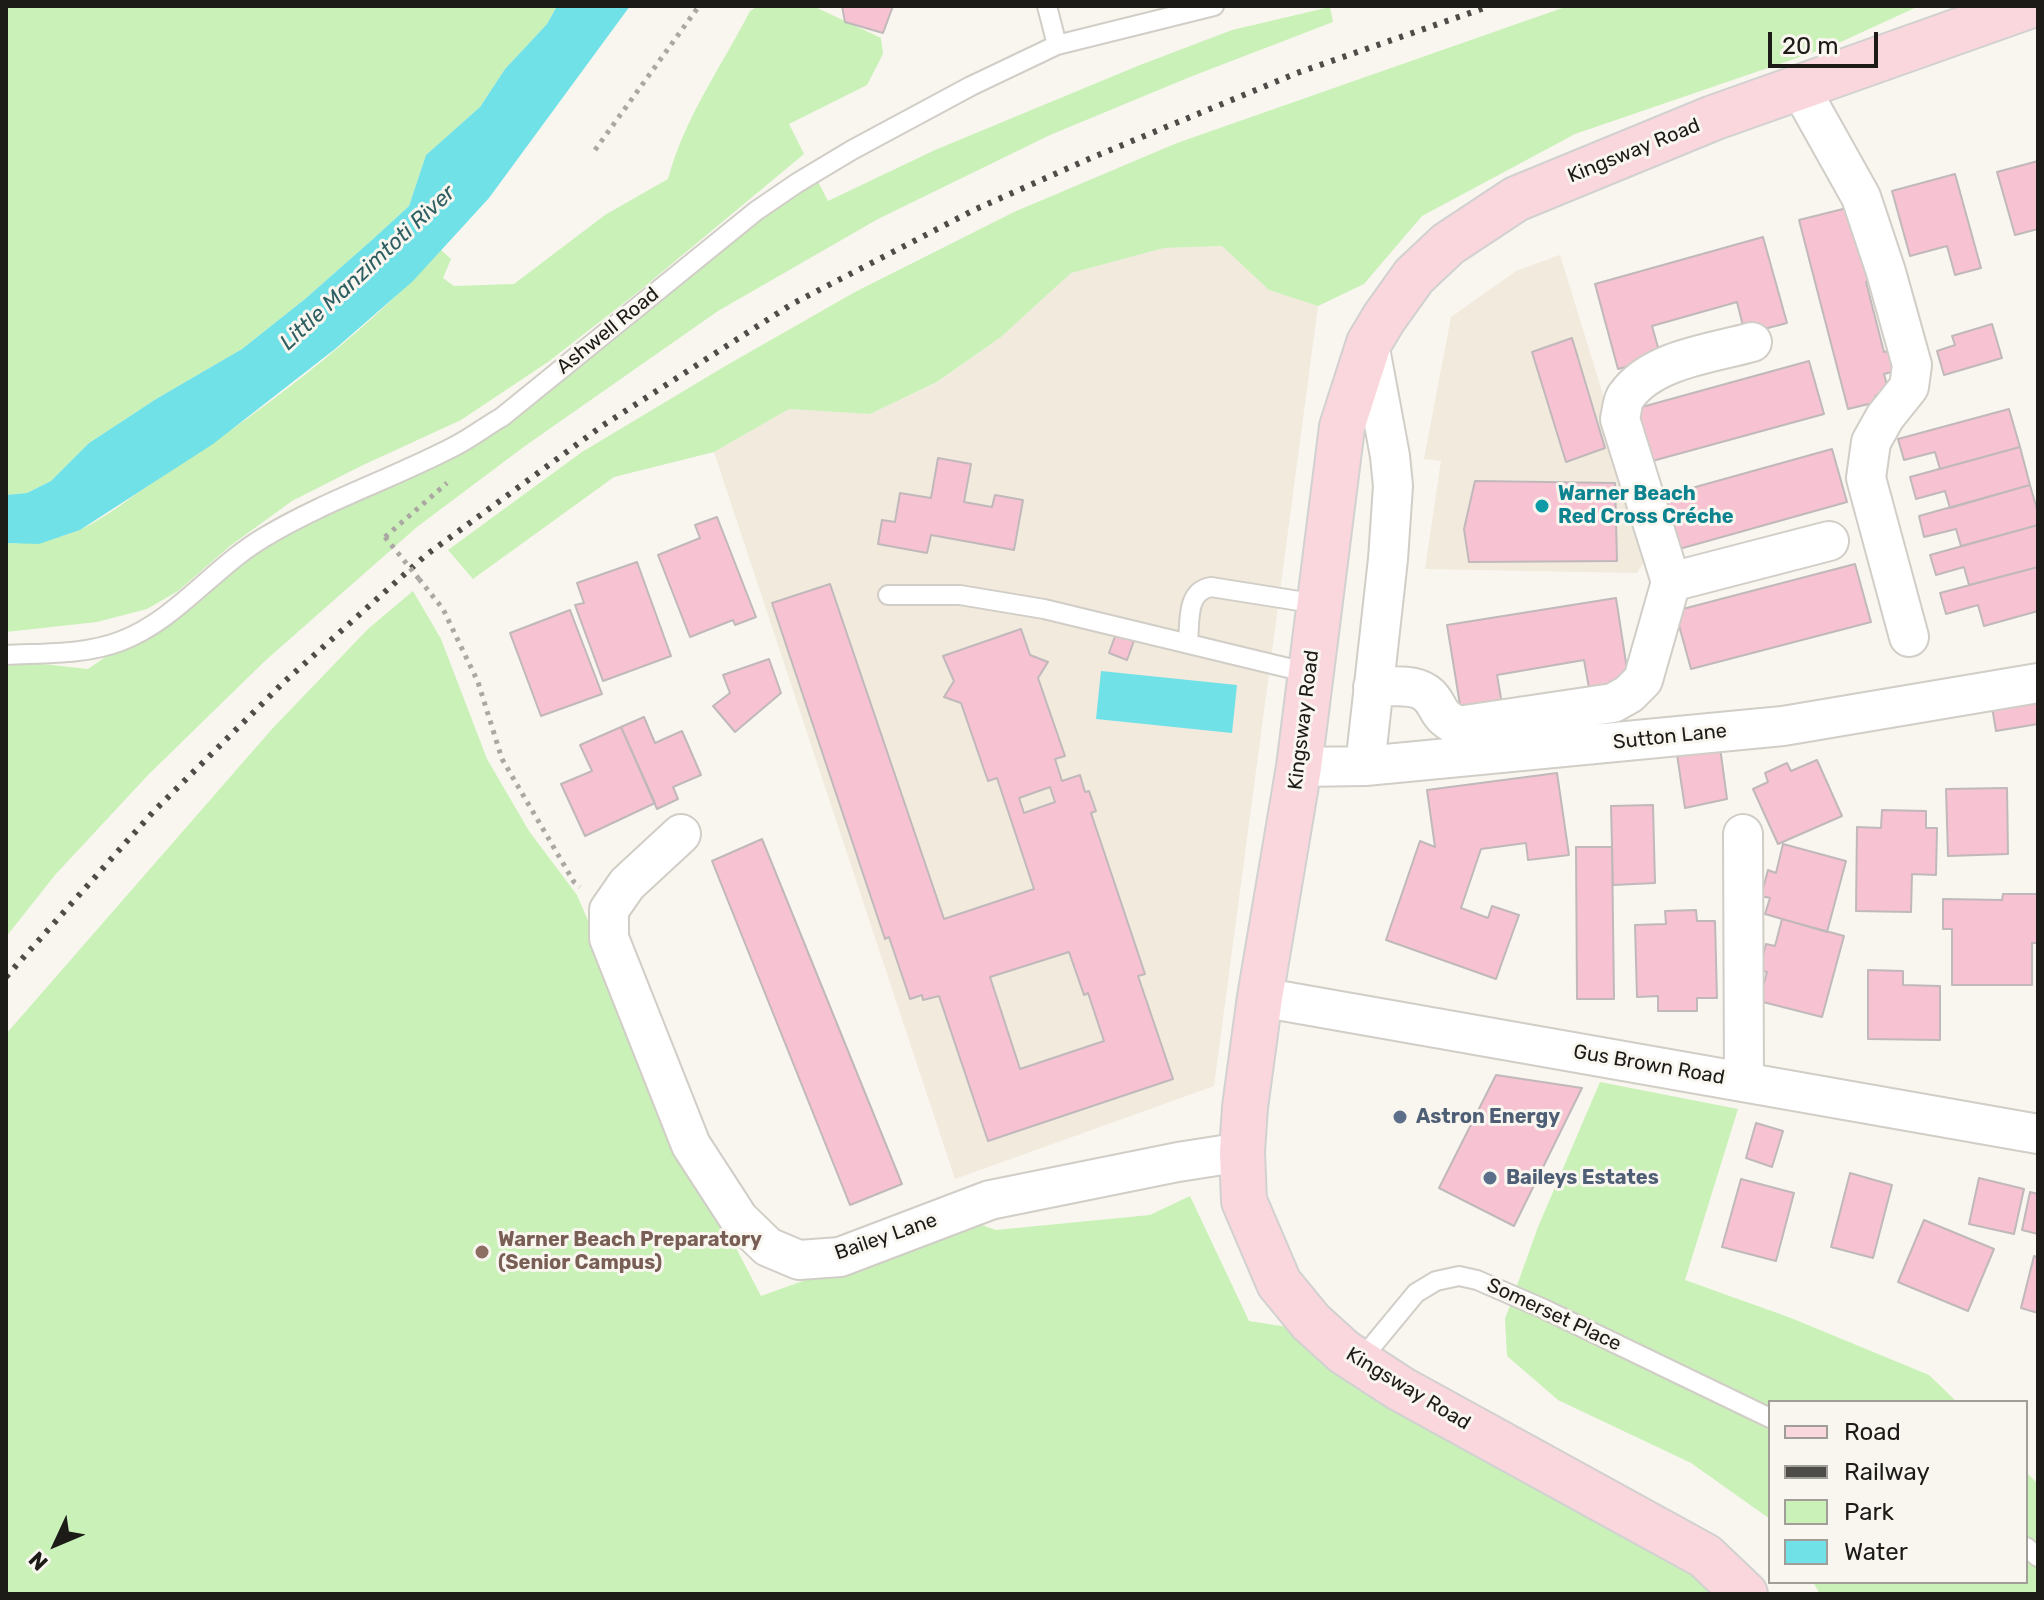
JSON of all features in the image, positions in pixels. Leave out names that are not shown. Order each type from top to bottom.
[{"type":"main road","name":"Kingsway Road","points":[[1745,1594],[1705,1556],[1401,1389],[1359,1362],[1311,1322],[1279,1283],[1244,1201],[1242,1152],[1245,1107],[1260,997],[1299,767],[1342,427],[1369,343],[1414,276],[1448,244],[1516,199],[1713,118],[2028,15]]},
{"type":"street","points":[[1800,88],[1861,197],[1912,365],[1909,387],[1885,417],[1871,442],[1866,478],[1909,637]]},
{"type":"street","points":[[1373,687],[1422,690],[1429,694],[1442,719],[1458,726],[1613,703],[1629,694],[1643,680],[1671,582],[1620,419],[1625,397],[1640,382],[1666,366],[1752,342]]},
{"type":"street","points":[[1365,766],[1393,486],[1369,343]]},
{"type":"street","points":[[1671,582],[1829,541]]},
{"type":"street","name":"Sutton Lane","points":[[1299,767],[1365,766],[1783,726],[2038,683]]},
{"type":"street","points":[[609,910],[627,884],[681,834]]},
{"type":"street","points":[[1743,834],[1744,1081]]},
{"type":"street","name":"Bailey Lane","points":[[609,910],[609,938],[691,1145],[739,1219],[768,1247],[799,1260],[840,1257],[990,1200],[1242,1152]]},
{"type":"street","name":"Gus Brown Road","points":[[1260,997],[2038,1134]]},
{"type":"lane","points":[[1047,6],[1057,45]]},
{"type":"lane","name":"Ashwell Road","points":[[6,655],[85,650],[119,642],[148,628],[234,557],[264,537],[458,445],[502,417],[756,211],[797,183],[971,86],[1057,45],[1214,6]]},
{"type":"lane","points":[[1188,642],[1194,595],[1201,589],[1211,587],[1318,604]]},
{"type":"lane","points":[[888,595],[960,595],[1044,609],[1309,673]]},
{"type":"lane","name":"Somerset Place","points":[[1359,1362],[1416,1293],[1436,1281],[1459,1276],[1477,1280],[1544,1309],[1768,1417]]},
{"type":"path","points":[[595,150],[699,6]]},
{"type":"path","points":[[453,478],[385,537],[443,609],[478,682],[502,759],[574,882],[609,910]]},
{"type":"shaded area","points":[[1222,246],[1269,290],[1318,306],[1214,1086],[955,1179],[714,452],[789,409],[870,414],[938,382],[1001,337],[1071,273],[1164,248]]},
{"type":"shaded area","points":[[1560,255],[1651,550],[1637,573],[1425,569],[1441,461],[1424,459],[1451,317],[1516,271]]},
{"type":"green space","points":[[6,6],[557,6],[547,24],[505,69],[480,107],[426,155],[409,206],[373,239],[242,349],[156,399],[89,443],[51,481],[27,493],[6,495]]},
{"type":"green space","points":[[758,6],[813,6],[881,38],[883,54],[867,85],[789,124],[804,154],[638,292],[548,362],[461,420],[292,501],[230,546],[178,591],[147,609],[97,622],[6,632],[6,543],[59,537],[87,526],[116,508],[230,431],[305,375],[375,315],[441,250],[451,259],[443,278],[454,286],[514,284],[605,215],[668,179],[694,114],[750,11]]},
{"type":"green space","points":[[1568,6],[1919,6],[1832,46],[1575,134],[1422,216],[1364,284],[1318,306],[1269,290],[1222,246],[1164,248],[1071,273],[1001,337],[937,382],[870,414],[789,409],[714,452],[614,477],[473,579],[448,550],[582,452],[727,365],[855,292],[1014,212],[1177,143]]},
{"type":"green space","points":[[1330,7],[1333,22],[1050,135],[878,219],[718,311],[525,446],[417,527],[266,660],[149,774],[55,875],[6,937],[6,660],[88,669],[293,528],[435,462],[815,176],[828,201],[935,150],[1140,65],[1232,30]]},
{"type":"green space","points":[[413,591],[441,639],[487,759],[529,831],[577,895],[692,1163],[761,1296],[970,1221],[996,1230],[1150,1215],[1190,1196],[1249,1321],[1301,1329],[1374,1400],[1663,1551],[1724,1594],[6,1594],[6,1034],[272,729],[368,629]]},
{"type":"green space","points":[[1600,1082],[1738,1109],[1685,1280],[1791,1318],[1929,1375],[1955,1400],[1768,1400],[1768,1518],[1691,1463],[1558,1400],[1507,1356],[1505,1319],[1538,1227]]},
{"type":"green space","points":[[2028,1474],[2038,1484],[2038,1594],[1820,1594],[1814,1584],[2028,1584]]},
{"type":"water","name":"Little Manzimtoti River","points":[[557,6],[630,6],[489,198],[413,281],[335,349],[213,444],[80,530],[39,544],[6,543],[6,495],[27,493],[51,481],[89,443],[156,399],[242,349],[305,299],[409,206],[426,155],[480,107],[505,69],[547,24]]},
{"type":"water","points":[[1101,671],[1237,685],[1232,733],[1096,719]]},
{"type":"building","points":[[842,6],[893,6],[883,33],[845,22]]},
{"type":"building","points":[[2038,161],[2038,229],[2015,235],[1997,172]]},
{"type":"building","points":[[1955,174],[1981,268],[1955,275],[1947,246],[1910,256],[1892,191]]},
{"type":"building","points":[[1847,208],[1856,244],[1862,242],[1872,280],[1866,282],[1884,352],[1890,351],[1895,371],[1884,374],[1889,392],[1875,396],[1877,402],[1848,409],[1799,220]]},
{"type":"building","points":[[1763,237],[1787,323],[1745,334],[1737,302],[1652,326],[1661,358],[1618,369],[1595,284]]},
{"type":"building","points":[[1992,324],[2002,358],[1944,375],[1937,351],[1955,345],[1952,336]]},
{"type":"building","points":[[1572,338],[1605,448],[1566,462],[1532,352]]},
{"type":"building","points":[[1809,361],[1824,414],[1645,463],[1631,410]]},
{"type":"building","points":[[2009,409],[2020,447],[1940,469],[1935,452],[1904,460],[1898,439]]},
{"type":"building","points":[[2020,447],[2030,485],[1950,508],[1945,491],[1916,499],[1910,477]]},
{"type":"building","points":[[1832,449],[1847,502],[1672,551],[1656,498]]},
{"type":"building","points":[[938,458],[971,464],[964,502],[992,507],[995,495],[1023,500],[1014,550],[931,535],[927,553],[878,544],[882,520],[895,522],[900,493],[931,498]]},
{"type":"building","name":"Warner Beach Red Cross Créche","points":[[1475,481],[1615,483],[1617,561],[1469,562],[1464,529]]},
{"type":"building","points":[[2030,485],[2038,525],[1961,546],[1956,529],[1924,537],[1919,516]]},
{"type":"building","points":[[717,517],[756,617],[735,625],[733,620],[690,637],[658,555],[700,538],[695,525]]},
{"type":"building","points":[[2038,525],[2038,567],[1969,585],[1964,567],[1936,575],[1930,555]]},
{"type":"building","points":[[637,562],[671,656],[603,681],[575,605],[584,603],[577,583]]},
{"type":"building","points":[[1855,564],[1871,622],[1691,669],[1675,611]]},
{"type":"building","points":[[2038,567],[2038,611],[1984,626],[1978,605],[1946,614],[1940,593]]},
{"type":"building","points":[[830,584],[944,919],[1034,889],[997,778],[988,781],[961,703],[944,697],[954,681],[943,656],[1021,629],[1030,655],[1048,662],[1038,678],[1065,756],[1055,759],[1062,781],[1080,775],[1085,792],[1089,791],[1096,811],[1091,813],[1145,974],[1138,976],[1173,1079],[988,1141],[939,996],[923,1000],[922,995],[910,999],[889,937],[885,939],[772,603]],"holes":[[[1050,787],[1055,802],[1024,813],[1019,798]],[[1069,952],[1084,995],[1088,993],[1104,1041],[1020,1069],[990,977]]]},
{"type":"building","points":[[1616,598],[1629,682],[1589,688],[1584,660],[1497,675],[1502,704],[1461,711],[1447,625]]},
{"type":"building","points":[[570,610],[602,694],[541,716],[510,633]]},
{"type":"building","points":[[1118,628],[1136,635],[1127,660],[1109,653]]},
{"type":"building","points":[[769,659],[781,693],[735,732],[713,706],[730,693],[723,675]]},
{"type":"building","points":[[1990,695],[2038,695],[2038,724],[1996,731]]},
{"type":"building","points":[[644,717],[655,743],[682,731],[701,775],[673,787],[678,799],[657,809],[621,727]]},
{"type":"building","points":[[621,727],[655,803],[585,836],[561,784],[592,771],[580,745]]},
{"type":"building","points":[[1719,740],[1727,799],[1685,808],[1676,748]]},
{"type":"building","points":[[1817,760],[1842,816],[1778,844],[1753,789],[1768,782],[1765,773],[1787,763],[1791,771]]},
{"type":"building","points":[[1557,773],[1569,855],[1528,860],[1526,843],[1481,849],[1461,908],[1488,918],[1492,906],[1519,915],[1496,979],[1386,940],[1420,841],[1435,847],[1427,790]]},
{"type":"building","points":[[2007,788],[2008,854],[1948,856],[1946,789]]},
{"type":"building","points":[[1653,805],[1655,883],[1613,885],[1611,806]]},
{"type":"building","points":[[1882,810],[1926,811],[1926,828],[1937,828],[1936,875],[1912,874],[1911,912],[1856,911],[1857,827],[1881,828]]},
{"type":"building","points":[[762,839],[902,1184],[850,1205],[712,861]]},
{"type":"building","points":[[1783,844],[1846,861],[1827,932],[1765,914],[1770,898],[1761,896],[1768,870],[1776,873]]},
{"type":"building","points":[[1576,847],[1612,847],[1614,999],[1577,999]]},
{"type":"building","points":[[2003,894],[2038,894],[2038,943],[2032,943],[2032,985],[1952,985],[1952,929],[1943,929],[1943,899],[2002,900]]},
{"type":"building","points":[[1696,910],[1697,921],[1715,921],[1717,998],[1697,998],[1697,1011],[1658,1011],[1658,996],[1637,997],[1635,925],[1666,924],[1665,911]]},
{"type":"building","points":[[1782,919],[1844,936],[1822,1017],[1759,1001],[1767,972],[1759,970],[1766,944],[1775,946]]},
{"type":"building","points":[[1868,970],[1903,971],[1903,985],[1940,986],[1940,1040],[1868,1039]]},
{"type":"building","points":[[1496,1075],[1582,1088],[1514,1226],[1439,1188]]},
{"type":"building","points":[[1756,1123],[1783,1131],[1772,1167],[1746,1158]]},
{"type":"building","points":[[1850,1173],[1892,1185],[1873,1258],[1831,1247]]},
{"type":"building","points":[[1979,1178],[2024,1189],[2014,1234],[1969,1224]]},
{"type":"building","points":[[1741,1179],[1794,1193],[1776,1261],[1722,1247]]},
{"type":"building","points":[[2030,1192],[2038,1194],[2038,1234],[2022,1230]]},
{"type":"building","points":[[1924,1220],[1994,1249],[1968,1311],[1898,1282]]},
{"type":"building","points":[[2034,1256],[2038,1258],[2038,1313],[2021,1308]]},
{"type":"railway","points":[[6,977],[153,812],[284,682],[426,555],[602,426],[792,304],[976,209],[1297,73],[1490,6]]},
{"type":"place","name":"Warner Beach Red Cross Créche","points":[[1542,506]]},
{"type":"place","name":"Astron Energy","points":[[1400,1117]]},
{"type":"place","name":"Baileys Estates","points":[[1490,1178]]},
{"type":"place","name":"Warner Beach Preparatory (Senior Campus)","points":[[482,1252]]}]
